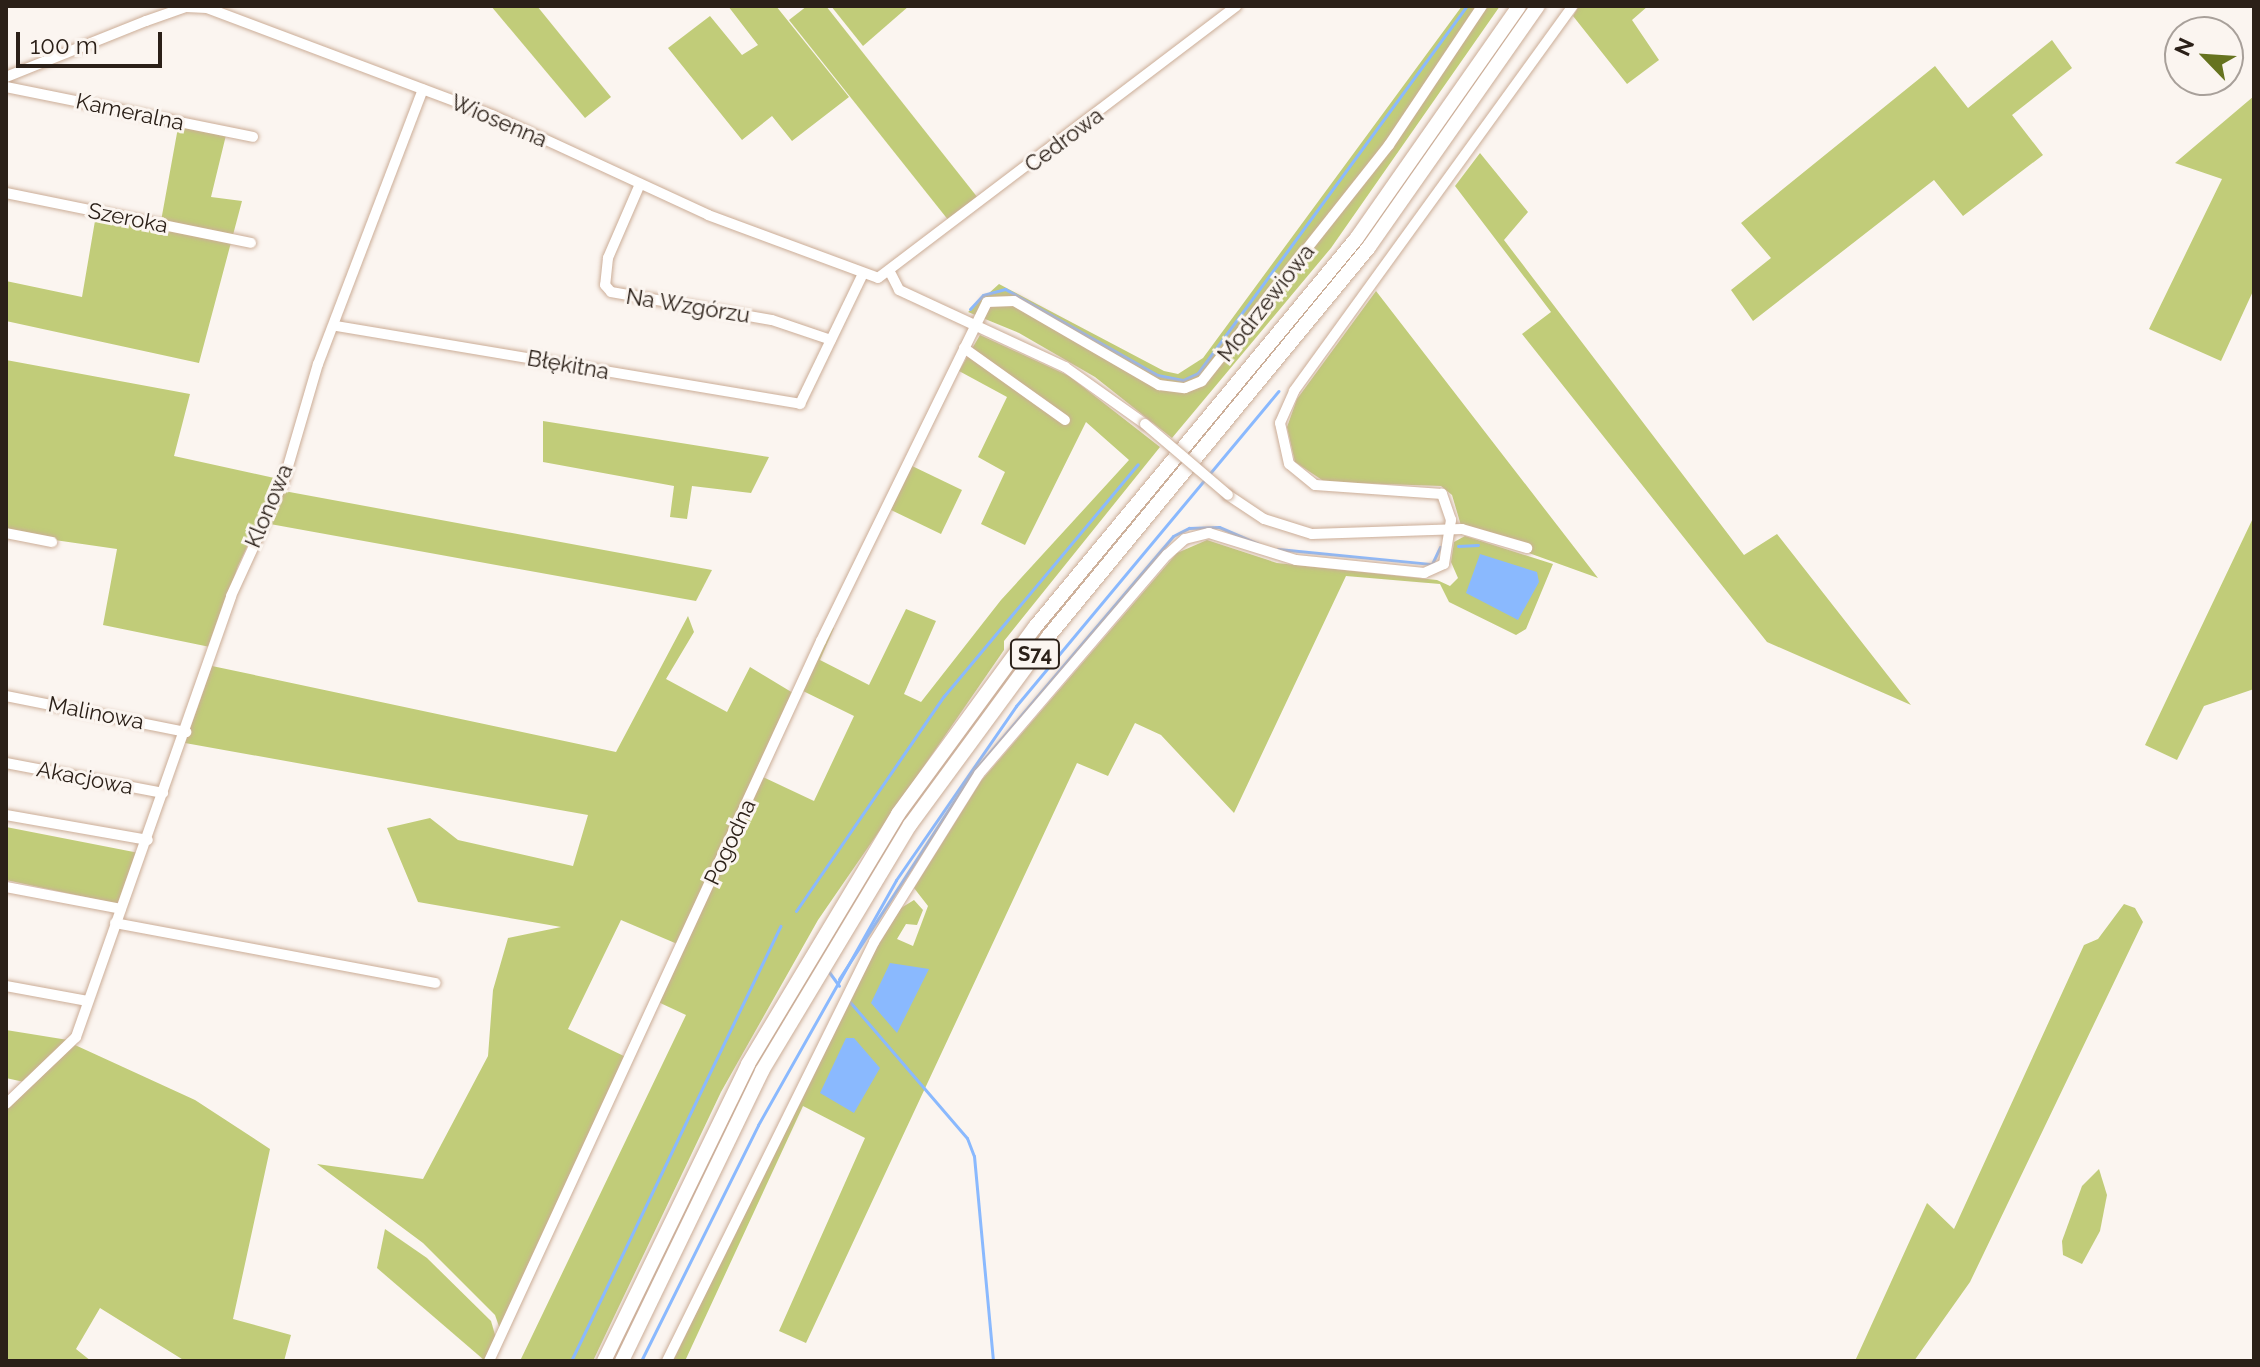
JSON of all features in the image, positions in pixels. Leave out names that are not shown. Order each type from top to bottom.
[{"type":"highway","name":"S74","points":[[604,1361],[748,1064],[898,814],[1035,627],[1356,239],[1519,6]]},
{"type":"highway","name":"S74","points":[[622,1361],[762,1071],[910,825],[1040,647],[1369,247],[1538,6]]},
{"type":"street","name":"Cedrowa","points":[[891,274],[1236,6]]},
{"type":"street","name":"Modrzewiowa","points":[[975,325],[987,302],[1014,301],[1159,385],[1185,388],[1202,381],[1389,145],[1482,6]]},
{"type":"street","points":[[667,1361],[874,942],[984,767],[1167,555],[1185,539],[1209,533],[1296,560],[1430,572],[1447,557],[1449,503],[1436,490],[1332,489],[1306,480],[1284,454],[1280,423],[1294,391],[1540,57],[1573,6]]},
{"type":"street","name":"Wiosenna","points":[[6,77],[186,7],[207,8],[423,89],[862,276],[891,274]]},
{"type":"street","name":"Kameralna","points":[[6,87],[253,137]]},
{"type":"street","name":"Klonowa","points":[[6,1104],[76,1037],[186,732],[235,585],[284,480],[318,364],[336,326],[423,89]]},
{"type":"street","name":"Na Wzgórzu","points":[[640,184],[608,258],[605,285],[611,292],[772,320],[831,340]]},
{"type":"street","name":"Szeroka","points":[[6,193],[251,243]]},
{"type":"street","points":[[891,274],[899,290],[1065,367],[1145,424],[1228,495],[1264,519],[1312,534],[1450,529],[1527,548]]},
{"type":"street","points":[[831,340],[862,276]]},
{"type":"street","name":"Pogodna","points":[[489,1361],[821,641],[975,325]]},
{"type":"street","name":"Błękitna","points":[[336,326],[800,404],[831,340]]},
{"type":"street","points":[[964,348],[1065,420]]},
{"type":"street","points":[[6,533],[52,542]]},
{"type":"street","name":"Malinowa","points":[[6,696],[186,732]]},
{"type":"street","name":"Akacjowa","points":[[6,763],[163,793]]},
{"type":"street","points":[[6,815],[148,840]]},
{"type":"street","points":[[6,887],[121,909]]},
{"type":"street","points":[[115,923],[435,983]]},
{"type":"street","points":[[6,986],[88,1001]]},
{"type":"green space","points":[[491,6],[537,6],[611,97],[585,118]]},
{"type":"green space","points":[[728,6],[776,6],[849,97],[792,141],[772,116],[742,140],[668,48],[710,16],[742,55],[758,45]]},
{"type":"green space","points":[[807,6],[826,6],[978,198],[949,221],[789,20]]},
{"type":"green space","points":[[831,6],[909,6],[863,46]]},
{"type":"green space","points":[[1462,6],[1500,6],[1331,248],[1172,438],[1095,377],[1019,333],[968,312],[999,284],[1164,371],[1178,374],[1203,358]]},
{"type":"green space","points":[[1579,6],[1648,6],[1632,20],[1659,60],[1627,84],[1573,16]]},
{"type":"green space","points":[[2052,40],[2072,68],[2012,115],[2043,155],[1963,216],[1934,180],[1753,321],[1731,290],[1771,258],[1741,223],[1935,66],[1968,108]]},
{"type":"green space","points":[[2254,96],[2254,289],[2221,361],[2149,329],[2222,179],[2175,163]]},
{"type":"green space","points":[[179,122],[227,131],[211,197],[242,201],[199,363],[6,321],[6,281],[82,297],[97,209],[161,221]]},
{"type":"green space","points":[[1480,153],[1528,212],[1504,240],[1744,555],[1777,534],[1911,705],[1767,642],[1522,334],[1551,312],[1455,186]]},
{"type":"green space","points":[[1376,291],[1598,578],[1462,529],[1452,495],[1441,486],[1325,482],[1295,462],[1287,427],[1297,399]]},
{"type":"green space","points":[[980,335],[1069,376],[1160,447],[1004,641],[1004,650],[818,920],[721,1092],[593,1361],[520,1361],[686,1015],[656,1001],[763,777],[814,801],[854,716],[801,690],[682,946],[621,920],[568,1029],[630,1059],[502,1335],[495,1315],[423,1243],[317,1164],[423,1179],[488,1056],[493,990],[508,938],[561,927],[418,902],[387,828],[430,818],[458,840],[573,866],[588,815],[185,743],[212,666],[616,752],[688,616],[694,632],[666,679],[727,712],[750,667],[793,693],[826,624],[834,628],[820,660],[869,685],[906,609],[936,621],[904,694],[921,702],[1001,600],[1129,460],[1086,422],[1025,545],[981,524],[1005,472],[978,457],[1007,397],[959,371]]},
{"type":"green space","points":[[6,360],[190,394],[174,456],[279,479],[238,566],[210,647],[103,625],[117,549],[6,533]]},
{"type":"green space","points":[[543,421],[769,457],[751,493],[692,486],[687,519],[670,517],[674,486],[543,462]]},
{"type":"green space","points":[[910,465],[962,490],[941,534],[891,510]]},
{"type":"green space","points":[[284,491],[712,570],[696,601],[270,524]]},
{"type":"green space","points":[[2254,516],[2254,689],[2204,706],[2177,760],[2145,745]]},
{"type":"green space","points":[[1465,536],[1553,564],[1526,629],[1516,635],[1449,602],[1440,584],[1346,576],[1234,813],[1161,735],[1135,723],[1108,776],[1077,763],[806,1343],[779,1331],[865,1138],[803,1106],[685,1361],[673,1361],[854,985],[901,908],[914,900],[923,910],[917,925],[906,924],[897,939],[913,946],[928,906],[914,888],[981,781],[1177,553],[1207,540],[1277,563],[1437,580],[1450,586],[1458,578],[1451,562],[1454,542]]},
{"type":"green space","points":[[6,827],[139,853],[118,904],[6,880]]},
{"type":"green space","points":[[2124,904],[2135,908],[2143,922],[1970,1282],[1914,1361],[1855,1361],[1927,1203],[1954,1229],[2084,945],[2098,939]]},
{"type":"green space","points":[[6,1030],[68,1040],[24,1082],[6,1078]]},
{"type":"green space","points":[[75,1045],[195,1100],[270,1149],[233,1319],[291,1335],[284,1361],[185,1361],[100,1308],[76,1349],[91,1361],[6,1361],[6,1110]]},
{"type":"green space","points":[[2099,1169],[2107,1195],[2100,1231],[2082,1264],[2063,1255],[2062,1241],[2082,1186]]},
{"type":"green space","points":[[385,1229],[427,1258],[491,1321],[496,1338],[484,1360],[377,1268]]},
{"type":"water","points":[[1480,554],[1537,572],[1539,582],[1518,620],[1466,593]]},
{"type":"water","points":[[890,963],[929,969],[897,1033],[871,1003]]},
{"type":"water","points":[[846,1038],[854,1038],[880,1068],[854,1113],[820,1093]]},
{"type":"waterway","points":[[970,309],[983,295],[1005,289],[1157,375],[1183,380],[1198,373],[1467,6]]},
{"type":"waterway","points":[[641,1361],[758,1125],[896,880],[1016,706],[1278,391]]},
{"type":"waterway","points":[[796,911],[944,696],[1138,464]]},
{"type":"waterway","points":[[839,979],[973,772],[1173,536],[1189,528],[1219,527],[1259,544]]},
{"type":"waterway","points":[[1458,546],[1478,545]]},
{"type":"waterway","points":[[1278,549],[1432,564],[1440,547]]},
{"type":"waterway","points":[[571,1361],[780,926]]},
{"type":"waterway","points":[[829,972],[839,986]]},
{"type":"waterway","points":[[850,1002],[967,1138],[974,1156],[993,1361]]}]
